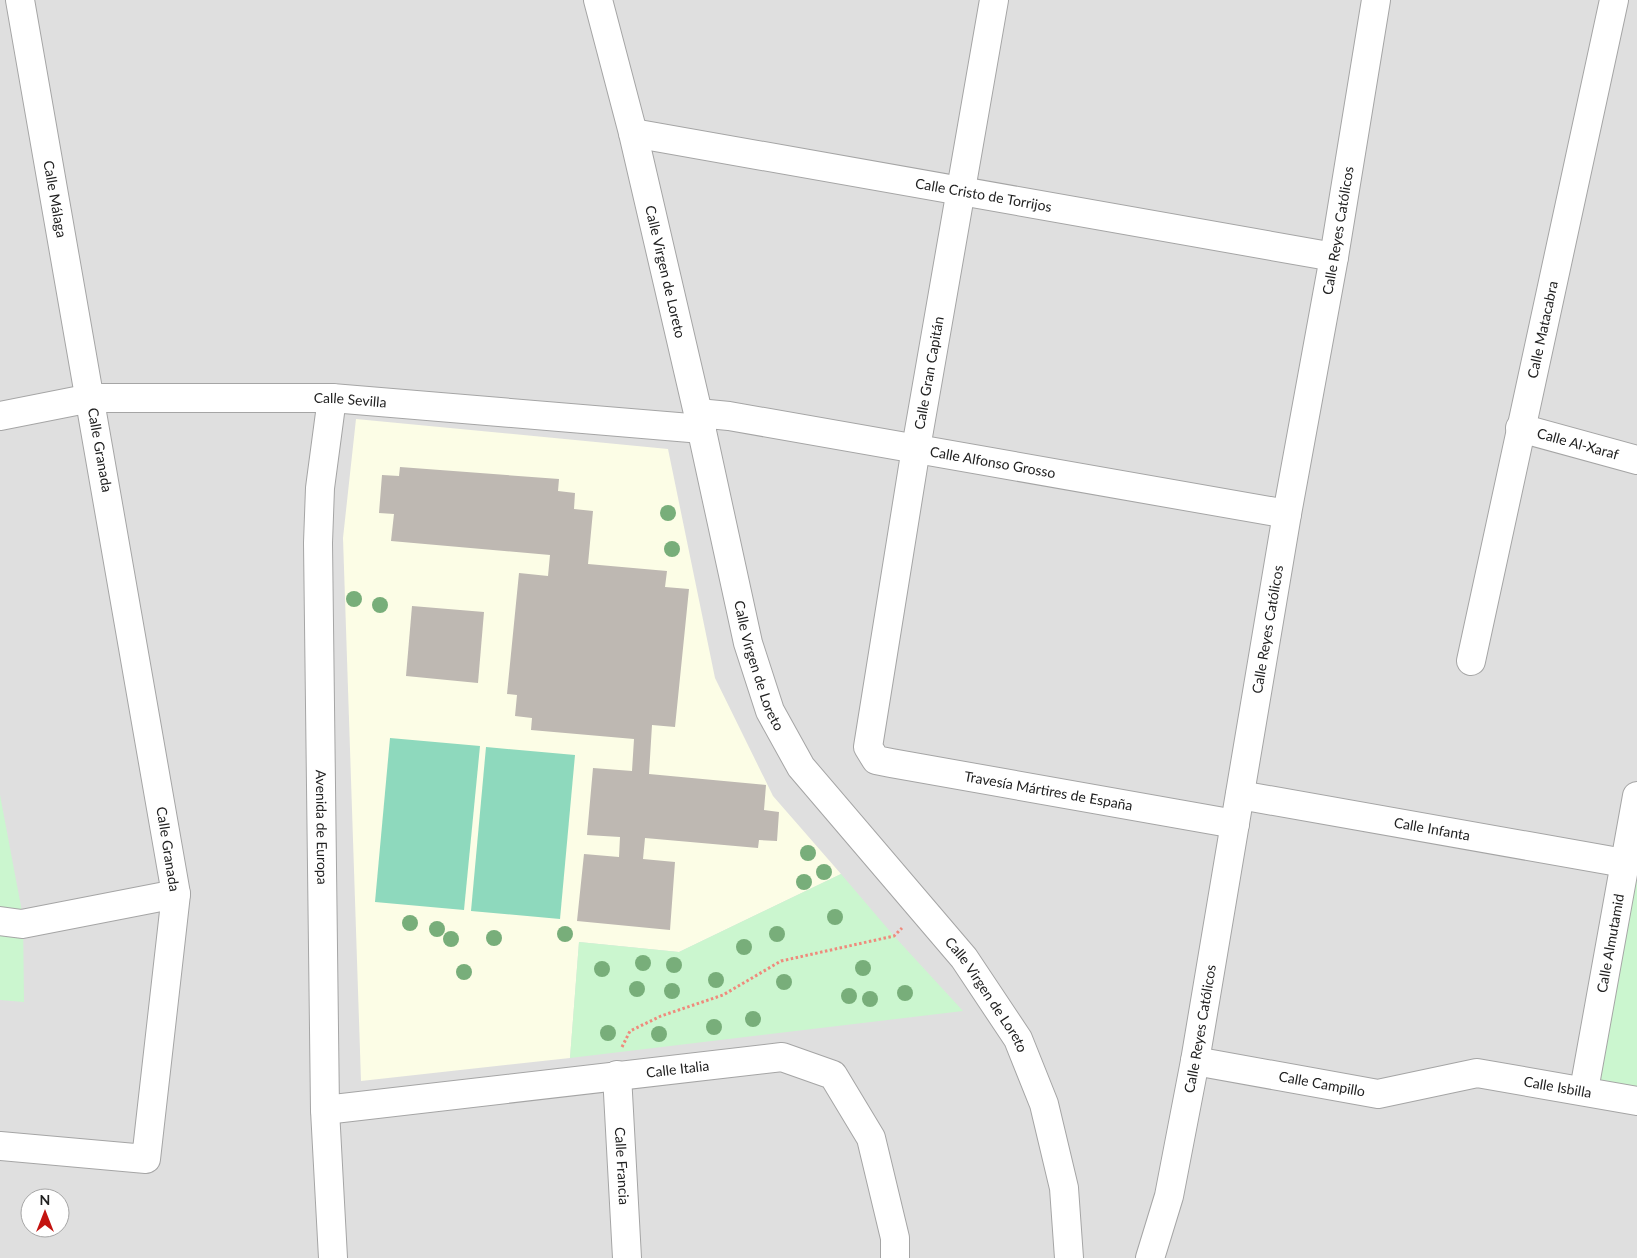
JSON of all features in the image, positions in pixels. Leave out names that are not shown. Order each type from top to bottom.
[{"type":"street","name":"Calle Málaga","points":[[20,0],[90,398]]},
{"type":"street","name":"Calle Virgen de Loreto","points":[[598,0],[633,133],[700,421],[748,643],[770,711],[801,767],[964,958],[1018,1039],[1044,1104],[1064,1188],[1069,1258]]},
{"type":"street","name":"Calle Gran Capitán","points":[[868,747],[916,448],[994,0]]},
{"type":"street","name":"Calle Reyes Católicos","points":[[1150,1258],[1169,1196],[1195,1061],[1287,514],[1334,257],[1376,0]]},
{"type":"street","name":"Calle Matacabra","points":[[1471,661],[1614,0]]},
{"type":"street","name":"Calle Cristo de Torrijos","points":[[633,133],[1334,257]]},
{"type":"street","name":"Calle Sevilla","points":[[0,416],[90,398],[332,398],[700,421]]},
{"type":"street","name":"Calle Granada","points":[[0,1146],[146,1159],[176,894],[90,398]]},
{"type":"street","name":"Avenida de Europa","points":[[332,398],[320,488],[318,544],[325,1110],[334,1258]]},
{"type":"street","name":"Calle Alfonso Grosso","points":[[700,421],[729,416],[1287,514]]},
{"type":"street","name":"Calle Al-Xaraf","points":[[1520,428],[1637,460]]},
{"type":"street","name":"Travesía Mártires de España","points":[[868,747],[876,760],[1235,824]]},
{"type":"street","name":"Calle Infanta","points":[[1240,795],[1628,874]]},
{"type":"street","name":"Calle Almutamid","points":[[1584,1090],[1628,874],[1637,796]]},
{"type":"street","points":[[0,921],[22,924],[176,894]]},
{"type":"street","name":"Calle Italia","points":[[325,1110],[782,1057],[832,1075],[871,1138],[895,1238],[895,1258]]},
{"type":"street","name":"Calle Campillo","points":[[1195,1061],[1378,1094],[1477,1073]]},
{"type":"street","name":"Calle Isbilla","points":[[1477,1073],[1584,1090],[1637,1101]]},
{"type":"street","name":"Calle Francia","points":[[617,1075],[627,1258]]},
{"type":"path","points":[[617,1075],[619,1052],[630,1031],[662,1016],[723,995],[781,961],[894,936],[922,908]]},
{"type":"shaded area","points":[[0,0],[1637,0],[1637,1258],[0,1258]]},
{"type":"shaded area","points":[[356,419],[668,449],[715,678],[773,796],[841,874],[679,952],[579,942],[570,1058],[361,1081],[343,538]]},
{"type":"green space","points":[[390,738],[480,746],[464,910],[375,902]]},
{"type":"green space","points":[[486,747],[575,755],[560,919],[471,911]]},
{"type":"green space","points":[[0,795],[23,917],[24,1002],[0,1000]]},
{"type":"green space","points":[[841,874],[894,936],[963,1011],[570,1058],[579,942],[679,952]]},
{"type":"green space","points":[[1622,879],[1637,881],[1637,1101],[1584,1090]]},
{"type":"building","points":[[400,467],[559,479],[558,491],[575,493],[574,509],[593,511],[588,564],[667,571],[665,587],[689,589],[675,727],[652,725],[649,774],[766,785],[764,810],[779,812],[777,841],[759,840],[758,848],[645,838],[643,859],[675,862],[670,930],[577,921],[584,854],[619,857],[620,837],[587,835],[593,768],[632,771],[634,739],[531,730],[532,718],[515,716],[517,695],[507,694],[519,573],[548,576],[550,555],[391,541],[394,514],[379,513],[382,475],[399,476]]},
{"type":"building","points":[[412,606],[484,612],[478,683],[406,676]]}]
